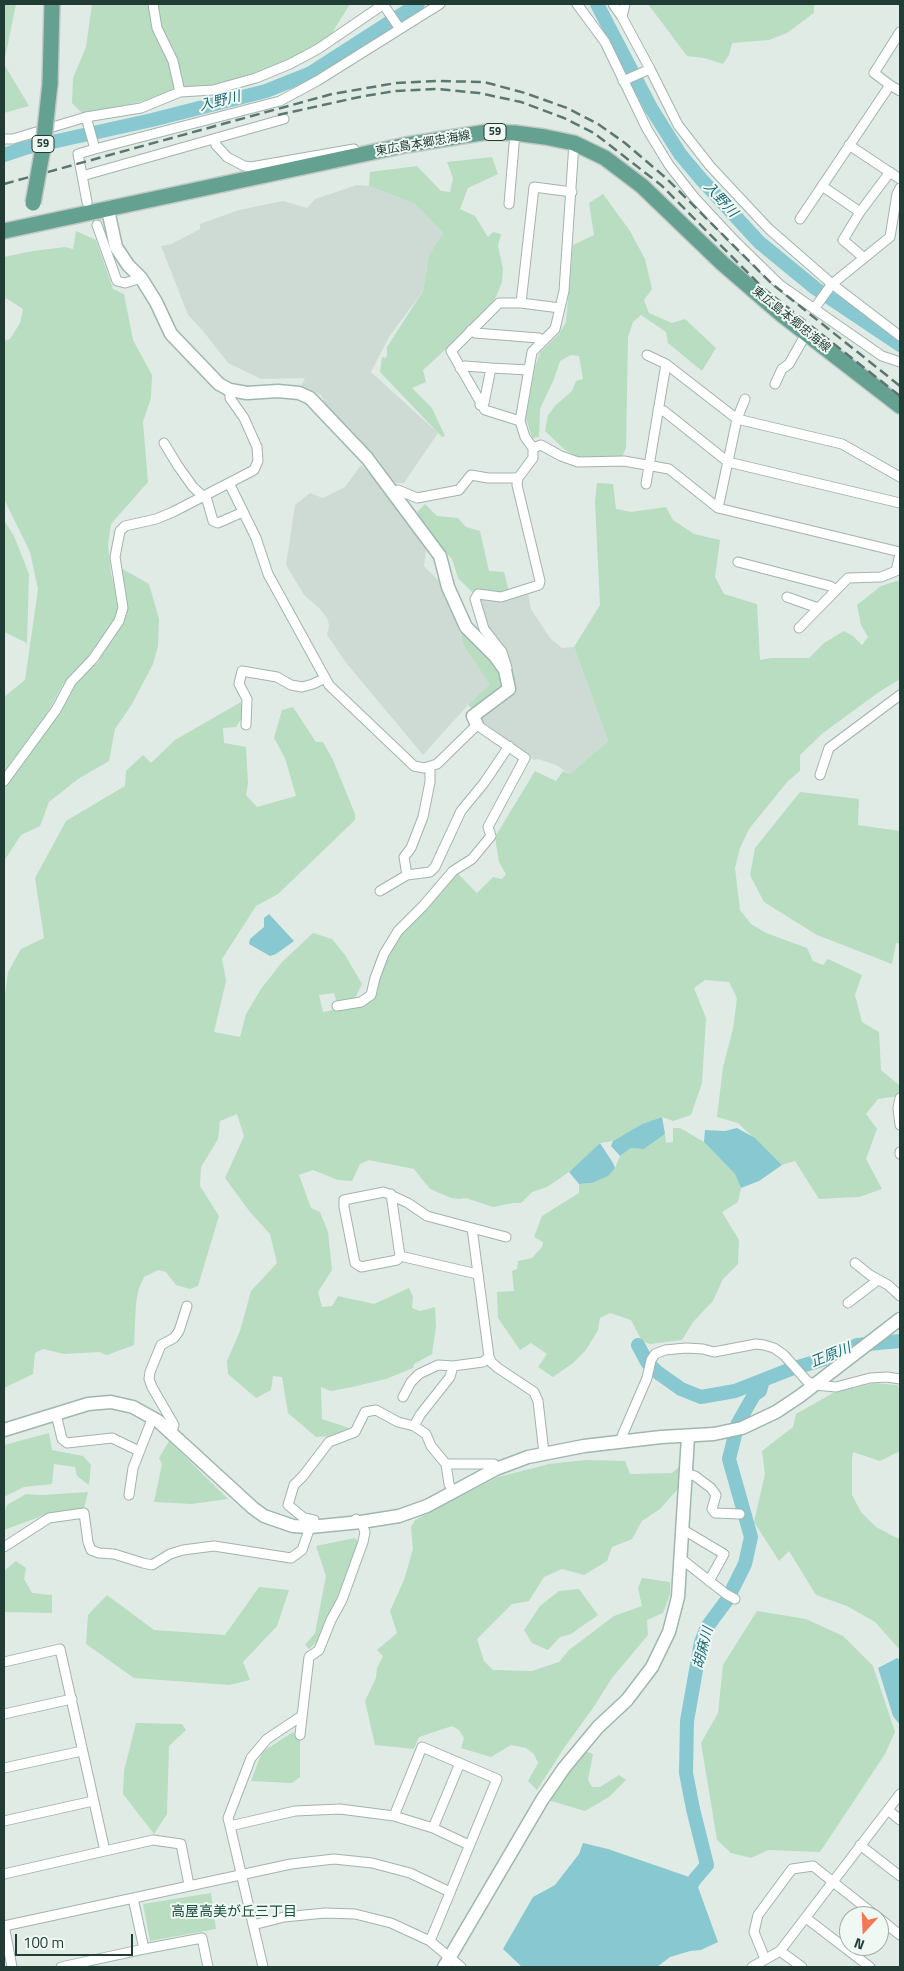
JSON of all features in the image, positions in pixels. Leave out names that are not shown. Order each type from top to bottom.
[{"type":"main road","name":"59","points":[[37,224],[33,203],[43,148],[50,84],[52,4]]},
{"type":"main road","name":"東広島本郷忠海線","points":[[4,231],[406,145],[487,132],[515,133],[574,143],[605,158],[642,186],[722,263],[781,314],[900,406]]},
{"type":"street","points":[[154,4],[157,28],[173,61],[180,92]]},
{"type":"street","points":[[87,202],[82,184],[78,154],[94,146],[280,101],[317,81],[440,4]]},
{"type":"street","points":[[577,4],[605,42],[647,129],[669,165],[694,197],[734,241],[780,285],[882,356],[900,362]]},
{"type":"street","points":[[613,4],[650,69],[678,125],[710,166],[769,229],[832,284],[900,336]]},
{"type":"street","points":[[622,17],[625,4]]},
{"type":"street","points":[[4,139],[13,139],[87,119],[141,108],[180,92],[213,90],[256,78],[290,64],[318,49],[384,5],[400,29]]},
{"type":"street","points":[[900,32],[874,73],[900,91]]},
{"type":"street","points":[[623,81],[650,69]]},
{"type":"street","points":[[800,218],[890,85]]},
{"type":"street","points":[[87,119],[94,146]]},
{"type":"street","points":[[82,176],[284,120]]},
{"type":"street","points":[[509,204],[515,133]]},
{"type":"street","points":[[214,138],[216,145],[227,157],[244,166],[251,167],[354,149],[357,156]]},
{"type":"street","points":[[505,670],[507,668],[502,652],[484,629],[475,599],[478,594],[501,597],[539,585],[540,581],[517,484],[518,478],[533,458],[534,448],[525,437],[520,421],[532,352],[555,328],[564,291],[574,143]]},
{"type":"street","points":[[849,146],[900,179]]},
{"type":"street","points":[[864,257],[843,240],[860,212],[890,172]]},
{"type":"street","points":[[822,186],[860,212]]},
{"type":"street","points":[[521,303],[534,187],[572,192]]},
{"type":"street","points":[[814,309],[832,284],[890,237],[897,194],[900,188]]},
{"type":"street","points":[[108,210],[116,247],[128,265],[141,278],[156,302],[171,334],[219,384],[230,390],[247,393],[278,391],[298,393],[310,398],[367,458],[440,556],[448,586],[466,627],[495,656],[505,670],[509,689],[473,716],[477,724],[525,758],[488,827],[491,836],[472,859],[453,871],[423,906],[398,931],[384,954],[372,995],[361,1002],[338,1006]]},
{"type":"street","points":[[97,224],[117,282],[125,284],[141,278]]},
{"type":"street","points":[[520,421],[485,410],[480,405],[451,351],[499,303],[521,303],[560,308]]},
{"type":"street","points":[[471,330],[475,333],[539,338],[542,341]]},
{"type":"street","points":[[774,384],[782,368],[789,364],[806,334]]},
{"type":"street","points":[[647,355],[666,364],[737,419],[842,444],[900,478]]},
{"type":"street","points":[[646,484],[666,364]]},
{"type":"street","points":[[460,368],[465,366],[529,370]]},
{"type":"street","points":[[480,405],[484,402],[491,368]]},
{"type":"street","points":[[4,781],[56,710],[71,682],[93,659],[119,621],[123,608],[115,557],[120,531],[125,526],[156,519],[230,485],[254,470],[258,462],[257,447],[244,418],[230,398],[230,390]]},
{"type":"street","points":[[718,508],[737,419],[745,399]]},
{"type":"street","points":[[658,410],[664,411],[728,462],[900,503]]},
{"type":"street","points":[[164,443],[193,487],[207,500],[213,521],[218,523],[243,512]]},
{"type":"street","points":[[534,448],[540,445],[578,462],[624,460],[669,469],[718,508],[900,553],[896,572],[881,577],[848,578],[799,628]]},
{"type":"street","points":[[393,493],[398,490],[418,498],[459,490],[471,475],[488,478],[518,478]]},
{"type":"street","points":[[230,485],[256,538],[268,574],[329,685],[414,766],[430,768],[444,758],[477,724]]},
{"type":"street","points":[[738,562],[830,586],[836,590]]},
{"type":"street","points":[[787,597],[818,608]]},
{"type":"street","points":[[246,725],[247,699],[239,684],[242,671],[278,677],[291,685],[302,687],[325,678]]},
{"type":"street","points":[[820,775],[829,748],[900,694]]},
{"type":"street","points":[[380,891],[407,875],[430,872],[435,867],[461,811],[484,783],[509,746]]},
{"type":"street","points":[[407,875],[404,858],[411,848],[423,817],[430,782],[430,768]]},
{"type":"street","points":[[900,1098],[898,1108],[900,1125]]},
{"type":"street","points":[[400,1256],[397,1260],[361,1267],[355,1263],[344,1200],[377,1193],[391,1194],[427,1216],[506,1237]]},
{"type":"street","points":[[391,1194],[400,1256]]},
{"type":"street","points":[[472,1228],[489,1357],[491,1362],[498,1368],[534,1392],[538,1401],[544,1453]]},
{"type":"street","points":[[400,1256],[477,1274]]},
{"type":"street","points":[[855,1263],[870,1275],[888,1285],[900,1296]]},
{"type":"street","points":[[848,1302],[878,1280]]},
{"type":"street","points":[[172,1432],[174,1425],[149,1379],[160,1345],[174,1338],[179,1331],[187,1306]]},
{"type":"street","points":[[4,1430],[88,1404],[111,1402],[133,1407],[153,1416],[264,1516],[285,1524],[361,1522],[399,1516],[426,1506],[496,1469],[544,1453],[623,1441],[730,1432],[742,1428],[776,1412],[815,1385],[900,1319]]},
{"type":"street","points":[[623,1441],[622,1436],[647,1378],[651,1360],[655,1354],[665,1350],[686,1348],[714,1352],[756,1344],[774,1348],[784,1355],[807,1381],[815,1385],[836,1387],[870,1378],[887,1377],[900,1379]]},
{"type":"street","points":[[403,1397],[411,1382],[419,1374],[438,1365],[453,1366],[483,1362],[489,1357]]},
{"type":"street","points":[[414,1426],[420,1415],[450,1377],[453,1366]]},
{"type":"street","points":[[312,1523],[288,1505],[294,1485],[329,1442],[355,1432],[365,1412],[376,1410],[398,1422],[414,1426],[426,1434],[430,1446],[446,1464],[449,1484],[453,1492]]},
{"type":"street","points":[[56,1414],[62,1438],[67,1443],[112,1438],[139,1451]]},
{"type":"street","points":[[128,1495],[133,1468],[153,1416]]},
{"type":"street","points":[[447,1962],[542,1800],[598,1727],[627,1700],[652,1667],[669,1632],[678,1597],[688,1437]]},
{"type":"street","points":[[446,1464],[494,1464],[496,1469]]},
{"type":"street","points":[[685,1473],[696,1476],[711,1488],[716,1495],[712,1509],[716,1513],[740,1514]]},
{"type":"street","points":[[4,1547],[49,1518],[84,1513],[91,1550],[114,1554],[152,1565],[170,1554],[183,1550],[214,1546],[291,1558],[302,1550],[312,1523]]},
{"type":"street","points":[[300,1735],[309,1657],[319,1650],[331,1620],[342,1600],[363,1542],[365,1532],[361,1522]]},
{"type":"street","points":[[682,1532],[687,1532],[724,1554],[708,1581]]},
{"type":"street","points":[[680,1560],[735,1599]]},
{"type":"street","points":[[4,1662],[60,1649],[105,1851]]},
{"type":"street","points":[[4,1714],[72,1699]]},
{"type":"street","points":[[263,1967],[228,1818],[251,1758],[267,1739],[302,1717]]},
{"type":"street","points":[[394,1816],[422,1747],[497,1779],[430,1941]]},
{"type":"street","points":[[4,1768],[82,1750]]},
{"type":"street","points":[[433,1828],[460,1763]]},
{"type":"street","points":[[752,1967],[780,1951],[900,1794]]},
{"type":"street","points":[[4,1821],[93,1801]]},
{"type":"street","points":[[230,1826],[295,1811],[340,1809],[394,1816],[433,1828],[470,1844]]},
{"type":"street","points":[[888,1810],[900,1820]]},
{"type":"street","points":[[4,1874],[153,1840],[181,1844],[190,1885]]},
{"type":"street","points":[[860,1845],[900,1876]]},
{"type":"street","points":[[12,1967],[4,1925],[291,1864],[334,1859],[372,1863],[410,1873],[450,1892]]},
{"type":"street","points":[[766,1959],[754,1932],[758,1916],[792,1869],[813,1866],[863,1906]]},
{"type":"street","points":[[133,1898],[144,1949]]},
{"type":"street","points":[[253,1925],[284,1917],[316,1914],[355,1914],[391,1924],[430,1941],[447,1962],[461,1967]]},
{"type":"street","points":[[806,1918],[870,1967]]},
{"type":"street","points":[[889,1926],[900,1935]]},
{"type":"street","points":[[61,1967],[87,1964],[144,1949],[202,1938],[208,1967]]},
{"type":"street","points":[[780,1951],[802,1967]]},
{"type":"shaded area","points":[[357,185],[369,186],[415,204],[443,233],[429,255],[423,291],[389,337],[371,372],[438,433],[404,483],[395,483],[375,456],[328,411],[321,395],[301,386],[305,378],[261,379],[228,363],[188,315],[161,246],[171,244],[200,229],[200,224],[239,210],[283,201],[307,208],[315,199]]},
{"type":"shaded area","points":[[361,465],[374,478],[426,549],[424,566],[441,583],[445,598],[453,607],[463,645],[491,684],[468,705],[423,755],[347,664],[327,635],[329,625],[327,618],[304,595],[286,565],[295,505],[310,493],[323,498],[345,487]]},
{"type":"shaded area","points":[[528,593],[531,609],[550,638],[562,648],[574,647],[608,741],[570,774],[556,765],[538,759],[534,760],[479,719],[515,692],[505,650],[488,630],[477,601],[481,596],[497,600]]},
{"type":"green space","points":[[4,4],[16,4],[4,63]]},
{"type":"green space","points":[[92,4],[350,4],[321,51],[252,75],[84,115],[72,103],[73,78],[86,47]]},
{"type":"green space","points":[[648,4],[814,4],[814,13],[787,33],[769,40],[732,43],[729,55],[723,64],[704,58],[687,56]]},
{"type":"green space","points":[[4,64],[29,106],[4,113]]},
{"type":"green space","points":[[492,157],[498,174],[468,188],[460,209],[475,216],[488,237],[493,232],[501,234],[498,246],[503,269],[502,282],[496,297],[481,317],[423,370],[426,382],[412,388],[432,408],[445,436],[442,437],[380,372],[382,357],[386,358],[387,347],[423,291],[429,255],[443,233],[415,204],[369,186],[370,172],[417,166],[441,191],[450,192],[453,178],[447,162]]},
{"type":"green space","points":[[603,194],[630,231],[645,259],[652,289],[644,300],[649,313],[672,323],[685,319],[716,348],[702,371],[668,343],[666,332],[641,315],[633,322],[628,337],[626,448],[621,459],[580,459],[564,449],[545,431],[548,415],[572,391],[576,381],[583,379],[579,356],[571,355],[560,361],[540,409],[539,437],[532,438],[526,418],[535,367],[540,353],[559,334],[566,322],[573,245],[594,235],[589,203]]},
{"type":"green space","points":[[76,231],[96,240],[113,289],[124,294],[133,340],[152,375],[151,398],[143,422],[148,482],[111,524],[108,545],[111,573],[119,608],[117,620],[90,657],[63,684],[42,723],[4,777],[4,697],[25,680],[38,589],[30,552],[4,499],[4,341],[10,339],[20,323],[23,309],[4,297],[4,257],[65,247],[73,249]]},
{"type":"green space","points":[[597,483],[613,484],[616,509],[631,512],[666,507],[673,520],[694,534],[720,540],[715,577],[724,594],[757,604],[760,660],[771,658],[809,658],[824,643],[844,631],[853,636],[862,645],[868,637],[861,625],[857,605],[881,586],[900,580],[900,679],[823,733],[800,755],[800,771],[788,781],[749,829],[740,848],[735,868],[740,910],[751,924],[766,933],[807,948],[813,961],[823,965],[828,959],[862,975],[855,995],[862,1022],[879,1032],[881,1070],[900,1086],[898,1096],[878,1099],[866,1114],[877,1129],[866,1159],[882,1189],[859,1197],[819,1199],[795,1161],[782,1165],[738,1123],[717,1117],[723,1067],[733,1029],[737,998],[729,982],[705,980],[694,988],[706,1018],[702,1083],[691,1115],[673,1121],[662,1117],[642,1124],[613,1141],[600,1143],[569,1172],[547,1187],[532,1192],[521,1203],[493,1207],[466,1198],[451,1198],[430,1189],[414,1169],[369,1160],[360,1164],[352,1181],[338,1180],[313,1170],[299,1175],[311,1208],[320,1212],[328,1232],[332,1270],[318,1292],[322,1307],[332,1306],[338,1296],[374,1304],[409,1288],[413,1297],[412,1308],[420,1311],[435,1307],[436,1327],[432,1354],[414,1364],[413,1368],[386,1379],[352,1387],[331,1391],[321,1387],[322,1419],[349,1428],[330,1436],[316,1437],[288,1413],[282,1377],[273,1376],[271,1390],[256,1398],[228,1374],[227,1361],[240,1331],[251,1291],[277,1263],[270,1234],[250,1212],[225,1178],[244,1136],[237,1114],[220,1121],[218,1139],[201,1167],[200,1186],[219,1216],[198,1286],[190,1289],[176,1285],[166,1272],[158,1270],[144,1277],[139,1288],[136,1303],[134,1345],[107,1355],[99,1352],[64,1354],[43,1349],[35,1353],[33,1374],[4,1388],[4,1002],[8,972],[21,949],[44,938],[35,878],[66,821],[125,786],[126,771],[143,755],[151,763],[175,740],[241,702],[243,716],[236,727],[223,728],[224,743],[246,747],[248,784],[246,795],[257,807],[296,796],[285,758],[274,738],[282,710],[293,707],[316,742],[323,742],[333,760],[355,814],[355,820],[278,894],[256,906],[222,959],[226,981],[214,1032],[240,1037],[246,1014],[261,989],[282,962],[313,933],[332,939],[345,955],[362,984],[354,1000],[337,1003],[334,993],[319,995],[323,1012],[362,1004],[398,935],[428,907],[457,873],[477,893],[493,877],[502,879],[506,874],[499,862],[495,837],[535,771],[556,781],[563,771],[570,774],[608,741],[574,647],[600,605],[595,502]]},
{"type":"green space","points":[[425,504],[437,516],[458,518],[466,527],[480,531],[489,571],[504,572],[509,591],[500,594],[472,592],[458,578],[452,559],[425,529],[417,512]]},
{"type":"green space","points":[[4,520],[14,536],[29,574],[27,643],[4,632]]},
{"type":"green space","points":[[119,567],[149,584],[159,619],[158,646],[153,664],[132,704],[115,729],[109,761],[78,779],[49,802],[40,826],[21,835],[4,861],[4,786],[21,764],[74,684],[87,669],[98,663],[104,649],[122,622]]},
{"type":"green space","points":[[459,627],[462,627],[501,673],[504,684],[497,695],[474,710],[468,705],[490,684],[463,645]]},
{"type":"green space","points":[[800,792],[859,799],[858,825],[900,831],[900,943],[896,943],[892,964],[817,935],[764,902],[750,875],[755,848]]},
{"type":"green space","points":[[673,1128],[680,1128],[704,1142],[735,1174],[741,1188],[738,1202],[722,1212],[739,1240],[738,1264],[723,1279],[713,1301],[693,1322],[682,1340],[650,1344],[642,1341],[631,1320],[610,1313],[600,1318],[598,1330],[586,1350],[573,1363],[553,1377],[538,1367],[547,1354],[531,1343],[520,1350],[498,1318],[497,1292],[514,1291],[512,1271],[517,1269],[518,1261],[532,1258],[542,1247],[543,1242],[534,1237],[542,1216],[579,1193],[579,1184],[592,1183],[615,1168],[620,1156],[631,1148],[644,1149],[665,1134],[666,1143],[673,1142]]},
{"type":"green space","points":[[874,1383],[897,1385],[900,1388],[900,1451],[880,1461],[853,1452],[852,1495],[861,1512],[876,1527],[900,1538],[900,1650],[875,1622],[847,1606],[816,1595],[789,1551],[779,1561],[754,1522],[765,1474],[762,1451],[793,1427],[796,1414],[833,1393]]},
{"type":"green space","points":[[49,1433],[52,1450],[83,1456],[91,1465],[89,1485],[77,1476],[75,1467],[54,1464],[52,1484],[24,1487],[4,1497],[4,1445]]},
{"type":"green space","points":[[169,1441],[228,1499],[192,1504],[154,1502],[162,1464],[159,1458]]},
{"type":"green space","points":[[585,1460],[625,1461],[630,1474],[672,1473],[680,1466],[678,1489],[660,1509],[642,1521],[632,1539],[612,1547],[607,1561],[584,1575],[562,1569],[544,1577],[529,1601],[512,1604],[477,1639],[484,1661],[493,1670],[532,1671],[559,1662],[569,1650],[614,1616],[642,1606],[638,1588],[642,1578],[670,1582],[670,1594],[663,1613],[647,1620],[648,1635],[612,1678],[537,1790],[528,1781],[538,1763],[534,1754],[526,1748],[511,1745],[491,1757],[461,1748],[464,1738],[459,1730],[452,1726],[419,1737],[414,1749],[375,1745],[365,1701],[376,1678],[377,1668],[383,1656],[377,1650],[397,1633],[390,1611],[404,1580],[413,1549],[411,1527],[415,1520],[498,1477],[549,1464]]},
{"type":"green space","points":[[88,1492],[84,1509],[47,1514],[4,1530],[4,1513],[7,1505],[26,1494],[42,1495]]},
{"type":"green space","points":[[355,1538],[359,1543],[320,1639],[309,1649],[305,1645],[315,1633],[326,1576],[316,1546]]},
{"type":"green space","points":[[16,1561],[26,1568],[24,1579],[32,1593],[52,1595],[52,1613],[4,1612],[4,1571]]},
{"type":"green space","points":[[259,1587],[289,1590],[277,1626],[243,1662],[250,1680],[229,1685],[134,1678],[86,1644],[88,1615],[107,1595],[154,1630],[225,1635]]},
{"type":"green space","points":[[579,1589],[598,1615],[571,1634],[560,1637],[548,1650],[532,1643],[524,1630],[540,1606],[559,1591]]},
{"type":"green space","points":[[757,1611],[806,1619],[843,1636],[873,1666],[895,1732],[885,1754],[820,1852],[768,1850],[751,1858],[731,1853],[717,1840],[701,1743],[718,1713],[723,1665]]},
{"type":"green space","points":[[136,1723],[182,1724],[186,1730],[169,1746],[167,1814],[154,1834],[123,1794],[124,1771]]},
{"type":"green space","points":[[293,1732],[300,1739],[300,1777],[292,1783],[251,1781],[262,1752]]},
{"type":"green space","points":[[585,1751],[593,1754],[588,1780],[592,1787],[600,1787],[619,1775],[626,1780],[609,1797],[585,1811],[548,1800],[565,1773]]},
{"type":"green space","points":[[211,1893],[216,1929],[150,1941],[143,1904]]},
{"type":"water","points":[[269,914],[294,941],[270,956],[249,944],[250,939],[264,927],[264,918]]},
{"type":"water","points":[[662,1117],[665,1134],[644,1149],[631,1148],[620,1156],[611,1146],[613,1141],[642,1124]]},
{"type":"water","points":[[737,1128],[755,1138],[782,1165],[759,1181],[741,1188],[735,1174],[704,1142],[705,1130],[725,1131]]},
{"type":"water","points":[[600,1143],[615,1168],[608,1176],[592,1183],[579,1184],[569,1172]]},
{"type":"water","points":[[897,1658],[900,1660],[900,1725],[893,1716],[878,1668]]},
{"type":"water","points":[[583,1843],[608,1849],[695,1879],[718,1942],[701,1950],[670,1957],[657,1967],[522,1967],[503,1949],[533,1897],[555,1885],[579,1854]]},
{"type":"waterway","name":"入野川","points":[[4,155],[25,148],[152,120],[266,91],[311,73],[418,4]]},
{"type":"waterway","name":"入野川","points":[[597,4],[651,108],[680,154],[701,179],[759,242],[815,288],[900,345]]},
{"type":"waterway","name":"胡麻川","points":[[638,1345],[647,1362],[657,1372],[681,1389],[701,1397],[735,1391],[791,1369],[832,1357],[857,1345],[900,1341]]},
{"type":"waterway","name":"胡麻川","points":[[686,1894],[695,1879],[707,1865],[686,1773],[687,1721],[701,1642],[707,1627],[727,1600],[745,1564],[751,1537],[729,1459],[738,1423],[754,1395],[760,1391],[763,1380]]},
{"type":"railway","points":[[4,184],[332,94],[396,83],[438,81],[484,82],[525,93],[567,108],[598,124],[625,143],[666,178],[771,283],[900,386]]},
{"type":"railway","points":[[278,115],[364,96],[396,91],[437,89],[479,93],[521,102],[564,118],[594,133],[661,185],[763,288],[900,396]]},
{"type":"district","name":"高屋高美が丘三丁目","points":[[234,1913]]},
{"type":"water label","name":"正原川","points":[[831,1356]]}]
